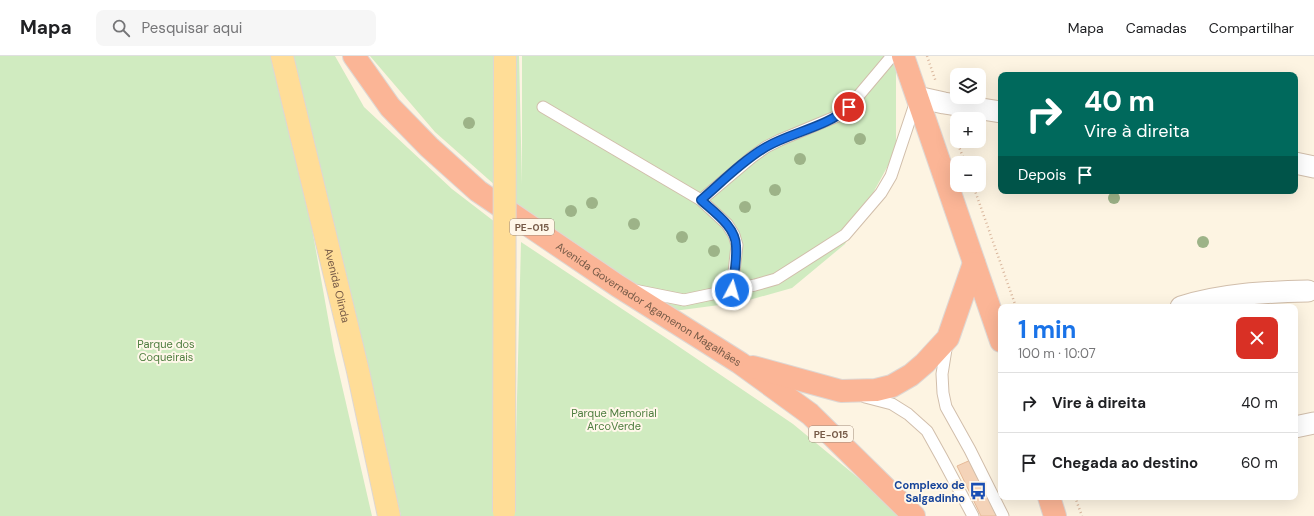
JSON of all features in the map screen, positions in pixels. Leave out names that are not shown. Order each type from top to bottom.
[{"type":"highway","name":"Avenida Governador Agamenon Magalhães","points":[[354,56],[390,107],[429,147],[478,191],[618,286],[740,363],[810,414],[914,516]]},
{"type":"highway","points":[[903,56],[998,332]]},
{"type":"highway","points":[[740,363],[841,391],[876,390],[892,386],[911,375],[925,363],[948,338],[974,263]]},
{"type":"highway","points":[[1050,500],[1055,516]]},
{"type":"main road","name":"Avenida Olinda","points":[[282,56],[358,371],[389,516]]},
{"type":"main road","points":[[504,514],[505,56]]},
{"type":"street","points":[[917,97],[998,112]]},
{"type":"street","points":[[1298,164],[1314,167]]},
{"type":"street","points":[[1190,304],[1200,301],[1257,293],[1308,291]]},
{"type":"street","points":[[1298,426],[1314,423]]},
{"type":"lane","points":[[701,200],[752,156],[766,147],[840,115],[849,107],[892,56]]},
{"type":"lane","points":[[618,286],[684,300],[776,279],[845,235],[881,193],[892,176],[917,97]]},
{"type":"lane","points":[[543,107],[701,200],[727,224],[734,235],[737,245],[732,290]]},
{"type":"lane","points":[[948,338],[942,374],[943,393],[946,407],[970,450],[1003,516]]},
{"type":"lane","points":[[841,391],[892,404],[908,414],[927,431],[973,516]]},
{"type":"path","points":[[975,192],[1015,304]]},
{"type":"path","points":[[1076,500],[1082,516]]},
{"type":"green space","name":"Parque dos Coqueirais","points":[[0,56],[281,56],[334,351],[372,516],[0,516]]},
{"type":"green space","points":[[293,56],[335,56],[364,107],[452,189],[508,232],[499,516],[401,516]]},
{"type":"green space","points":[[370,56],[519,56],[522,185],[522,56],[896,56],[896,151],[845,244],[792,288],[742,302],[674,311],[522,209],[435,132]]},
{"type":"green space","name":"Parque Memorial ArcoVerde","points":[[521,242],[793,424],[862,481],[900,516],[514,516]]},
{"type":"building","name":"Complexo de Salgadinho","points":[[973,459],[1000,516],[981,516],[957,466]]},
{"type":"place","name":"Complexo de Salgadinho","points":[[978,491]]},
{"type":"route","points":[[732,290],[737,245],[734,235],[727,224],[701,200],[752,156],[766,147],[840,115],[849,107]]}]
